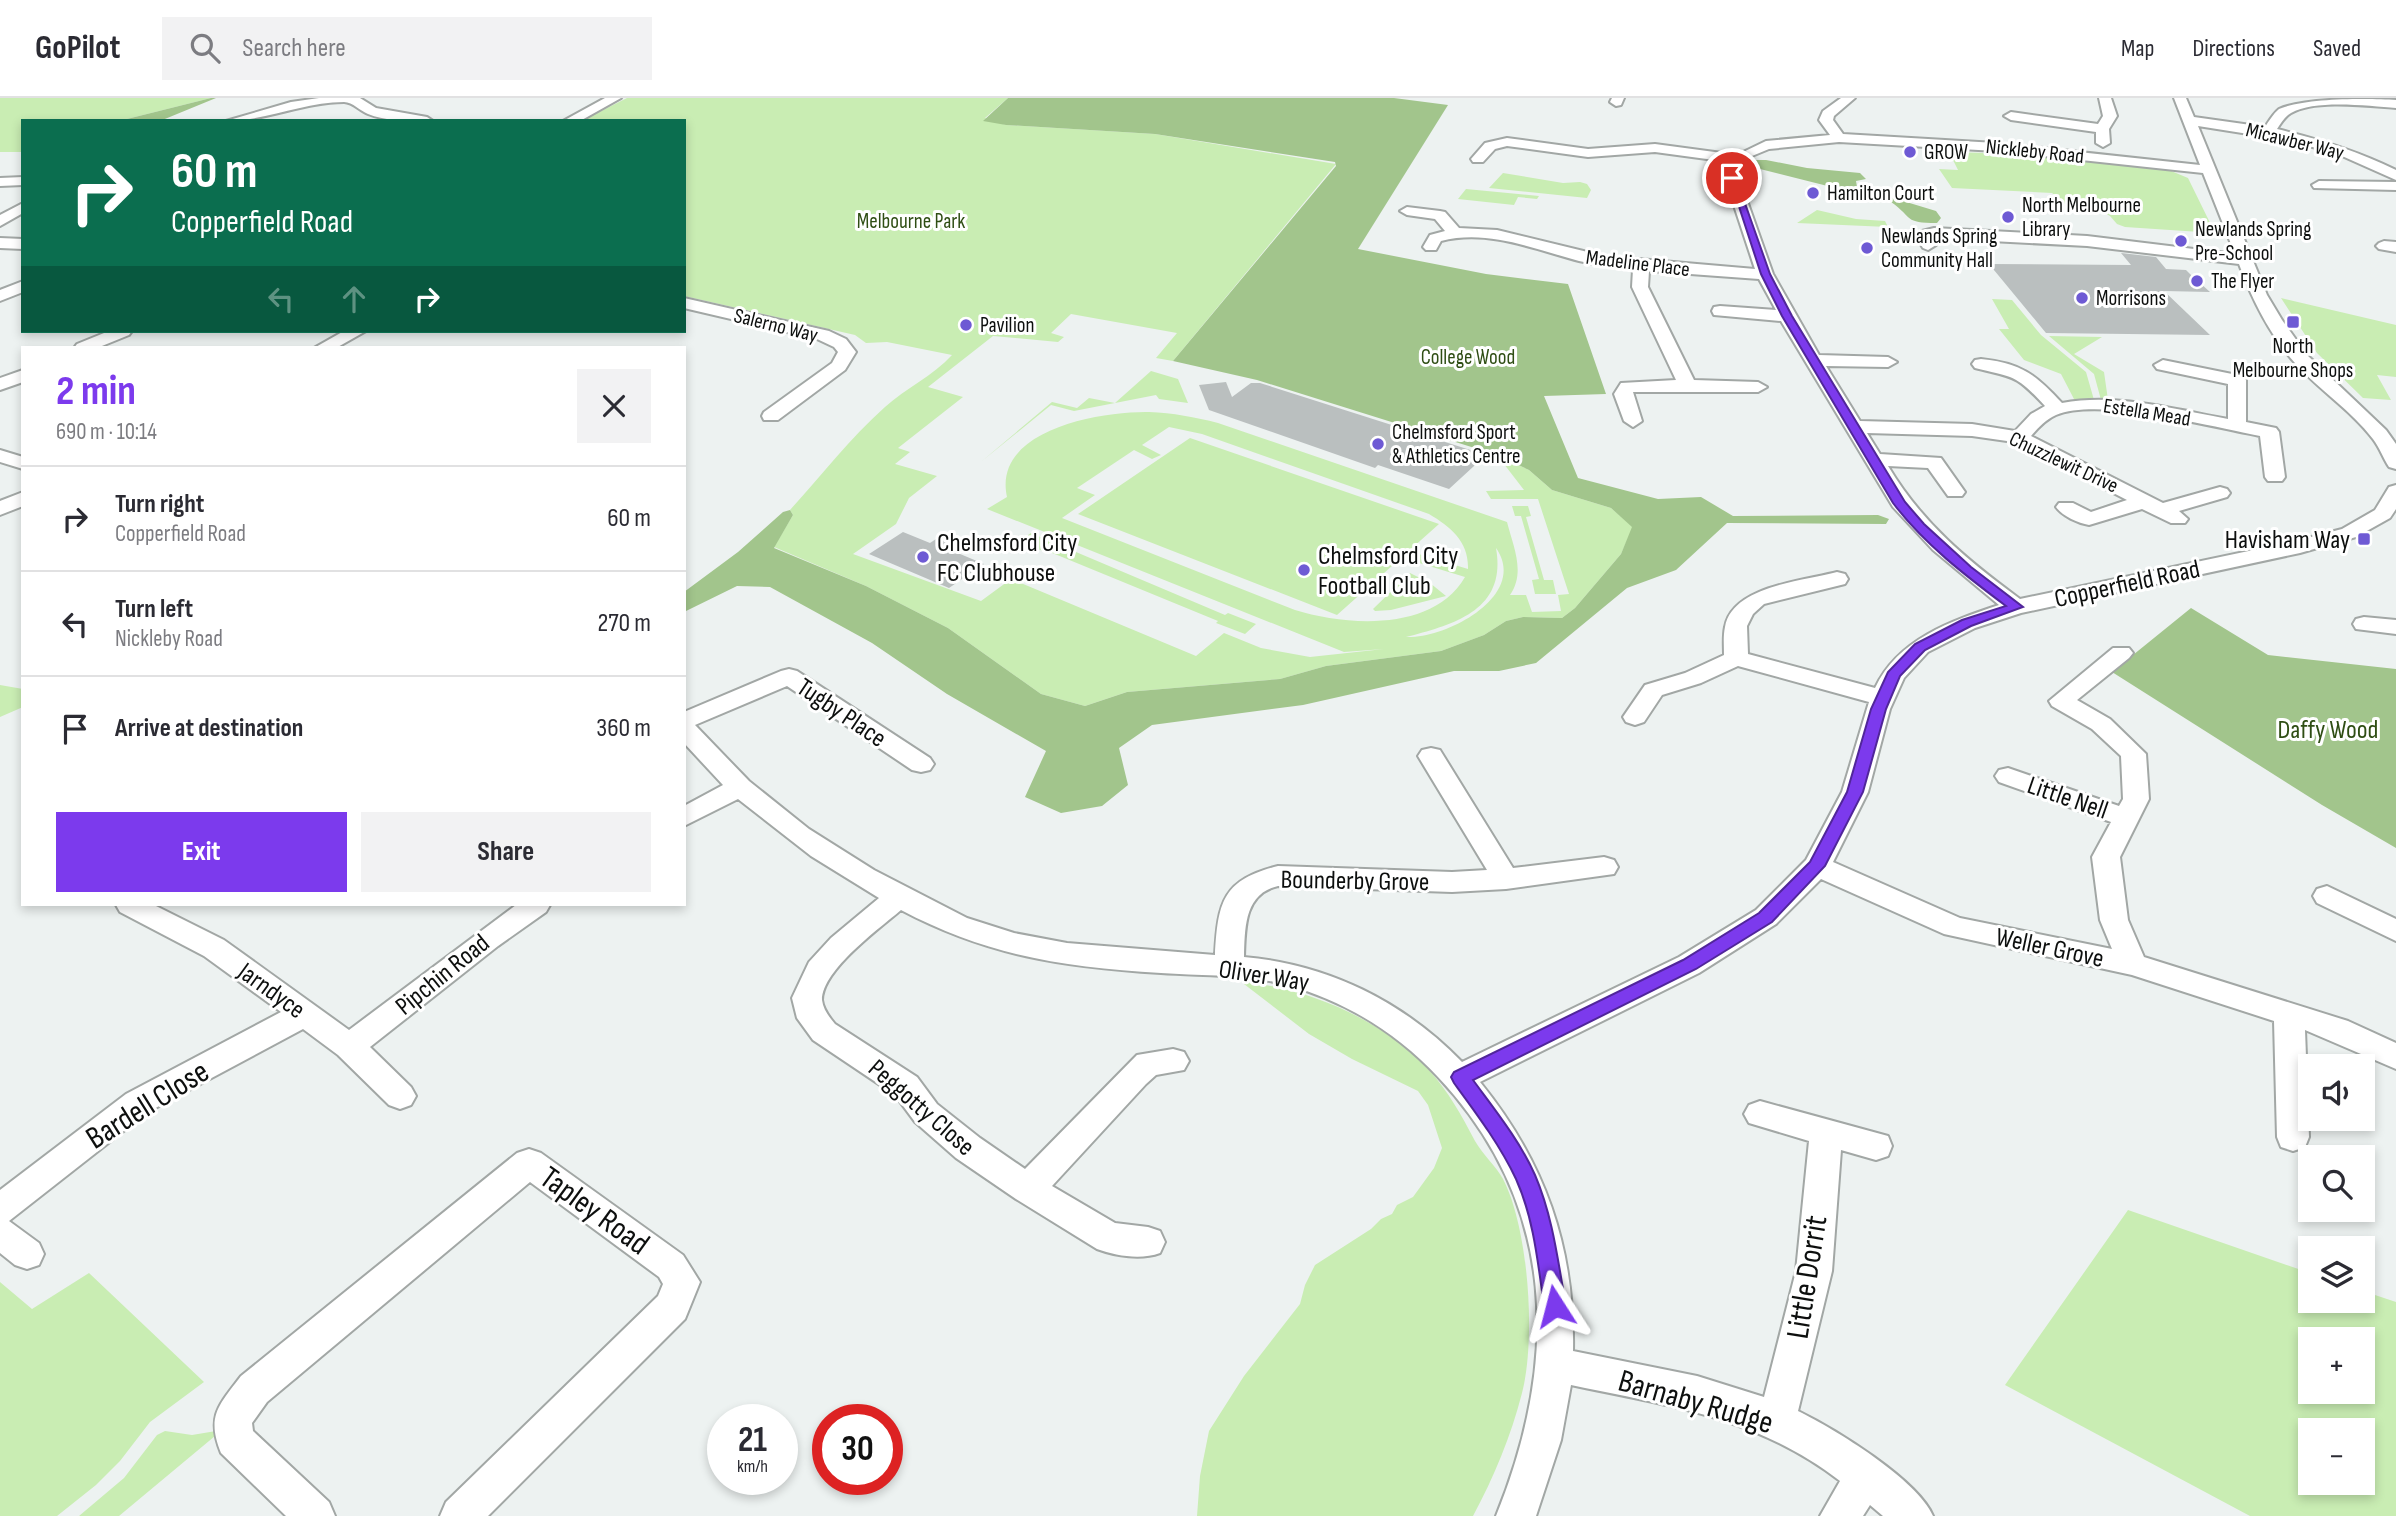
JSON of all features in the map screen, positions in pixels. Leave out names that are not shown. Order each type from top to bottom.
[{"type":"street","points":[[239,119],[279,108],[344,98]]},
{"type":"street","points":[[351,98],[372,111],[417,119]]},
{"type":"street","points":[[573,119],[615,98]]},
{"type":"street","points":[[2105,98],[2110,116],[2102,129],[2107,158]]},
{"type":"street","points":[[2180,98],[2259,295],[2283,336],[2302,360],[2376,430],[2396,463]]},
{"type":"street","points":[[2287,98],[2305,106]]},
{"type":"street","points":[[1839,138],[1826,120],[1828,114],[1843,99]]},
{"type":"street","points":[[2269,131],[2287,110],[2305,106],[2387,102]]},
{"type":"street","points":[[2011,116],[2102,129]]},
{"type":"street","name":"Micawber Way","points":[[2191,121],[2269,131],[2357,157],[2396,176]]},
{"type":"street","name":"Nickleby Road","points":[[1738,159],[1766,145],[1839,138],[1996,147],[2211,170]]},
{"type":"street","points":[[1478,159],[1490,146],[1507,142],[1588,153],[1655,148],[1738,159],[1732,167],[1732,178],[1765,274],[1787,316],[1900,503],[1919,526],[1967,570],[2016,607]]},
{"type":"street","points":[[1588,153],[1588,169]]},
{"type":"street","points":[[2357,157],[2383,154]]},
{"type":"street","points":[[0,182],[21,181]]},
{"type":"street","points":[[2319,185],[2396,186]]},
{"type":"street","points":[[0,221],[21,208]]},
{"type":"street","name":"Madeline Place","points":[[1406,211],[1440,215],[1453,230],[1515,233],[1583,258],[1765,274]]},
{"type":"street","points":[[1431,247],[1435,238],[1453,230]]},
{"type":"street","points":[[1928,246],[1923,235],[1934,233],[2087,241],[2246,260]]},
{"type":"street","points":[[0,243],[21,244]]},
{"type":"street","points":[[1641,265],[1640,288],[1688,385]]},
{"type":"street","points":[[0,296],[21,287]]},
{"type":"street","name":"Salerno Way","points":[[686,303],[823,335],[840,343],[847,352],[839,366],[771,416]]},
{"type":"street","points":[[1720,311],[1787,316]]},
{"type":"street","points":[[88,346],[118,333]]},
{"type":"street","points":[[327,346],[353,333]]},
{"type":"street","points":[[1813,360],[1888,362]]},
{"type":"street","points":[[1981,364],[2006,366],[2021,372],[2057,408]]},
{"type":"street","name":"Estella Mead","points":[[2163,365],[2236,380],[2237,427]]},
{"type":"street","points":[[0,385],[21,376]]},
{"type":"street","points":[[1633,421],[1623,394],[1627,387],[1758,387]]},
{"type":"street","name":"Estella Mead","points":[[2019,437],[2038,418],[2057,408],[2087,404],[2114,405],[2269,432],[2275,477]]},
{"type":"street","name":"Chuzzlewit Drive","points":[[1854,427],[1979,430],[2019,437],[2162,510]]},
{"type":"street","points":[[0,456],[21,462]]},
{"type":"street","points":[[1874,460],[1934,462],[1955,492]]},
{"type":"street","name":"Copperfield Road","points":[[1461,1077],[1689,965],[1766,917],[1817,866],[1855,792],[1883,698],[1893,675],[1920,647],[1966,623],[2016,607],[2326,541],[2375,520],[2389,507],[2396,491]]},
{"type":"street","name":"Chuzzlewit Drive","points":[[2066,508],[2089,519],[2162,510],[2220,493]]},
{"type":"street","points":[[0,509],[21,499]]},
{"type":"street","points":[[1735,658],[1736,626],[1743,611],[1756,598],[1837,579]]},
{"type":"street","points":[[2364,624],[2396,627]]},
{"type":"street","name":"Little Nell","points":[[2121,653],[2061,701],[2101,724],[2133,754],[2136,799],[2106,857],[2114,920],[2133,964]]},
{"type":"street","points":[[1635,717],[1653,690],[1693,678],[1735,658],[1883,698]]},
{"type":"street","name":"Tugby Place","points":[[686,721],[789,676],[921,764]]},
{"type":"street","name":"Oliver Way","points":[[686,730],[740,787],[808,841],[899,896],[985,936],[1035,949],[1096,957],[1282,973],[1332,988],[1380,1012],[1422,1040],[1461,1077],[1491,1120],[1525,1177],[1543,1231],[1555,1306],[1554,1364],[1544,1435],[1516,1516]]},
{"type":"street","points":[[1431,755],[1506,879]]},
{"type":"street","name":"Little Nell","points":[[2008,776],[2127,818]]},
{"type":"street","points":[[686,816],[740,787]]},
{"type":"street","name":"Weller Grove","points":[[1817,866],[1954,927],[2133,964],[2337,1029],[2396,1057]]},
{"type":"street","name":"Bounderby Grove","points":[[1229,967],[1237,906],[1243,893],[1255,883],[1278,876],[1452,882],[1506,879],[1604,867]]},
{"type":"street","name":"Peggotty Close","points":[[899,896],[841,946],[819,970],[807,998],[812,1018],[824,1032],[906,1086],[926,1113],[968,1148],[1028,1189],[1110,1238],[1148,1242]]},
{"type":"street","points":[[2327,896],[2396,931]]},
{"type":"street","name":"Jarndyce","points":[[132,906],[214,947],[349,1046],[400,1096]]},
{"type":"street","name":"Pipchin Road","points":[[349,1046],[406,1004],[490,934],[534,906]]},
{"type":"street","name":"Bardell Close","points":[[0,1210],[137,1103],[304,1014]]},
{"type":"street","points":[[2289,1014],[2293,1136]]},
{"type":"street","points":[[1028,1189],[1148,1064],[1172,1061]]},
{"type":"street","points":[[1760,1114],[1876,1146]]},
{"type":"street","name":"Little Dorrit","points":[[1777,1421],[1814,1270],[1826,1132]]},
{"type":"street","name":"Tapley Road","points":[[315,1516],[235,1440],[232,1419],[254,1390],[529,1163],[671,1266],[682,1282],[671,1307],[460,1516]]},
{"type":"street","name":"Barnaby Rudge","points":[[1554,1364],[1719,1401],[1777,1421],[1866,1476],[1913,1516]]},
{"type":"street","points":[[1840,1516],[1866,1476]]},
{"type":"green space","points":[[0,98],[211,98],[127,119],[21,119],[21,152],[0,152]]},
{"type":"green space","points":[[211,98],[216,98],[165,119],[127,119]]},
{"type":"green space","name":"Melbourne Park","points":[[627,98],[1008,98],[985,118],[1006,125],[1155,134],[1336,164],[1173,361],[1156,358],[1177,333],[1071,314],[1051,333],[1064,337],[1058,342],[993,336],[928,387],[963,397],[898,448],[910,452],[895,464],[937,476],[909,498],[896,524],[853,554],[981,601],[1011,579],[1196,656],[1224,633],[1261,648],[1310,657],[1384,649],[1344,652],[987,509],[1007,497],[1007,474],[1016,455],[1033,440],[1079,421],[1105,415],[1149,412],[1218,423],[1507,522],[1518,568],[1515,586],[1510,595],[1526,595],[1532,612],[1561,611],[1558,595],[1569,594],[1538,499],[1491,499],[1486,491],[1524,490],[1497,455],[1529,470],[1552,490],[1611,508],[1633,527],[1621,554],[1575,608],[1562,618],[1523,617],[1506,621],[1484,635],[1441,651],[1326,666],[1280,679],[1127,692],[1085,706],[1041,694],[948,628],[866,586],[774,547],[793,515],[790,510],[848,444],[885,407],[952,355],[887,342],[866,343],[855,335],[686,296],[686,119],[585,119]],"holes":[[[1169,427],[1202,434],[1429,514],[1445,524],[1462,543],[1468,559],[1468,569],[1412,552],[1406,559],[1465,577],[1451,595],[1432,608],[1411,616],[1387,620],[1339,619],[1295,610],[1062,518],[1095,495],[1077,488],[1134,450],[1152,459],[1161,455],[1142,445]],[[1496,548],[1503,565],[1502,582],[1493,597],[1479,611],[1442,631],[1406,637],[1442,626],[1474,611],[1485,600],[1493,586],[1497,569]]]},
{"type":"green space","name":"College Wood","points":[[1008,98],[1394,98],[1448,105],[1358,249],[1486,274],[1568,284],[1606,394],[1544,396],[1578,478],[1658,499],[1701,497],[1733,516],[1878,515],[1889,519],[1886,524],[1727,523],[1676,570],[1627,588],[1536,663],[1499,671],[1454,671],[1303,705],[1152,725],[1119,748],[1128,785],[1102,806],[1061,813],[1025,797],[1046,751],[947,694],[872,643],[770,587],[737,586],[686,611],[686,591],[738,552],[783,512],[790,510],[793,515],[774,548],[866,586],[948,628],[1041,694],[1085,706],[1127,692],[1280,679],[1326,666],[1441,651],[1484,635],[1506,621],[1523,617],[1562,618],[1575,608],[1621,554],[1632,527],[1611,508],[1552,490],[1529,470],[1497,455],[1257,380],[1173,361],[1336,166],[1335,162],[1155,134],[1006,125],[983,121]]},
{"type":"green space","points":[[1949,152],[2025,154],[2164,168],[2188,178],[2215,233],[2125,227],[2099,210],[2071,209],[2052,193],[1952,188],[1939,169],[1958,170]]},
{"type":"green space","points":[[1752,160],[1860,173],[1866,179],[1856,181],[1857,187],[1936,211],[1941,218],[1937,223],[1914,221],[1891,202],[1750,166]]},
{"type":"green space","points":[[1503,173],[1563,183],[1580,182],[1587,184],[1591,190],[1587,198],[1489,188]]},
{"type":"green space","points":[[1466,189],[1539,196],[1537,199],[1518,197],[1514,205],[1458,199]]},
{"type":"green space","points":[[1817,210],[1856,219],[1885,221],[1888,227],[1797,223]]},
{"type":"green space","points":[[2281,298],[2396,325],[2396,377],[2377,375],[2391,400],[2363,398],[2317,353]]},
{"type":"green space","points":[[1992,299],[2012,300],[2041,335],[2086,372],[2094,400],[2074,399],[2061,374],[2024,360],[1999,329],[2009,329]]},
{"type":"green space","points":[[2049,336],[2102,337],[2074,354],[2104,372],[2108,400],[2101,400],[2094,374]]},
{"type":"green space","points":[[1151,371],[1178,379],[1188,403],[1159,399],[1156,395],[1115,403]]},
{"type":"green space","points":[[1089,398],[1115,403],[1074,411],[1051,405],[982,461],[1052,402],[1077,408]]},
{"type":"green space","name":"Chelmsford City Football Club","points":[[1190,438],[1439,524],[1337,615],[1078,514]]},
{"type":"green space","points":[[1512,506],[1528,506],[1531,516],[1526,517],[1544,580],[1553,580],[1556,594],[1535,594],[1532,580],[1539,579],[1521,516],[1515,516]]},
{"type":"green space","points":[[1031,533],[1225,615],[1228,613],[1256,624],[1245,634],[1045,550],[1018,542]]},
{"type":"green space","points":[[1410,573],[1430,583],[1446,596],[1391,610],[1375,611],[1373,609]]},
{"type":"green space","name":"Daffy Wood","points":[[2191,608],[2268,655],[2396,669],[2396,848],[2322,805],[2112,672]]},
{"type":"green space","points":[[0,685],[21,689],[21,708],[0,717]]},
{"type":"green space","points":[[1246,982],[1296,992],[1345,1010],[1390,1036],[1411,1052],[1436,1078],[1454,1104],[1478,1146],[1503,1179],[1512,1200],[1519,1226],[1527,1285],[1529,1344],[1526,1371],[1518,1409],[1507,1441],[1473,1516],[1197,1516],[1200,1476],[1209,1431],[1244,1376],[1300,1304],[1305,1285],[1315,1265],[1392,1214],[1397,1205],[1413,1197],[1434,1168],[1442,1148],[1428,1105],[1418,1091],[1352,1059],[1309,1034],[1244,984]]},
{"type":"green space","points":[[2128,1210],[2298,1269],[2298,1313],[2375,1313],[2375,1295],[2396,1302],[2396,1516],[2250,1516],[2005,1385]]},
{"type":"green space","points":[[89,1273],[204,1382],[150,1422],[120,1461],[96,1485],[57,1516],[0,1516],[0,1282],[32,1309]]},
{"type":"green space","points":[[165,1431],[192,1435],[216,1431],[215,1436],[119,1516],[79,1516],[124,1478],[157,1435]]},
{"type":"building","name":"Morrisons","points":[[2121,253],[2156,257],[2166,269],[2186,270],[2210,292],[2164,291],[2210,335],[2046,333],[1989,264],[2131,265]]},
{"type":"building","name":"Chelmsford Sport & Athletics Centre","points":[[1226,382],[1232,397],[1251,383],[1260,383],[1486,455],[1449,489],[1378,465],[1375,468],[1209,410],[1199,385]]},
{"type":"building","name":"Chelmsford City FC Clubhouse","points":[[903,532],[930,543],[942,535],[964,544],[953,551],[984,564],[949,588],[869,554]]},
{"type":"place","name":"GROW","points":[[1910,152]]},
{"type":"place","name":"Hamilton Court","points":[[1813,193]]},
{"type":"place","name":"North Melbourne Library","points":[[2008,217]]},
{"type":"place","name":"Newlands Spring Pre-School","points":[[2181,241]]},
{"type":"place","name":"Newlands Spring Community Hall","points":[[1867,248]]},
{"type":"place","name":"The Flyer","points":[[2197,281]]},
{"type":"place","name":"Morrisons","points":[[2082,298]]},
{"type":"place","name":"North Melbourne Shops","points":[[2293,322]]},
{"type":"place","name":"Pavilion","points":[[966,325]]},
{"type":"place","name":"Chelmsford Sport & Athletics Centre","points":[[1378,444]]},
{"type":"place","name":"Havisham Way","points":[[2364,539]]},
{"type":"place","name":"Chelmsford City FC Clubhouse","points":[[923,557]]},
{"type":"place","name":"Chelmsford City Football Club","points":[[1304,570]]},
{"type":"route","points":[[1555,1306],[1543,1231],[1525,1177],[1461,1077],[1689,965],[1766,917],[1817,866],[1855,792],[1878,709],[1893,675],[1920,647],[1966,623],[2016,607],[1967,570],[1919,526],[1900,503],[1787,316],[1765,274],[1732,178]]}]
